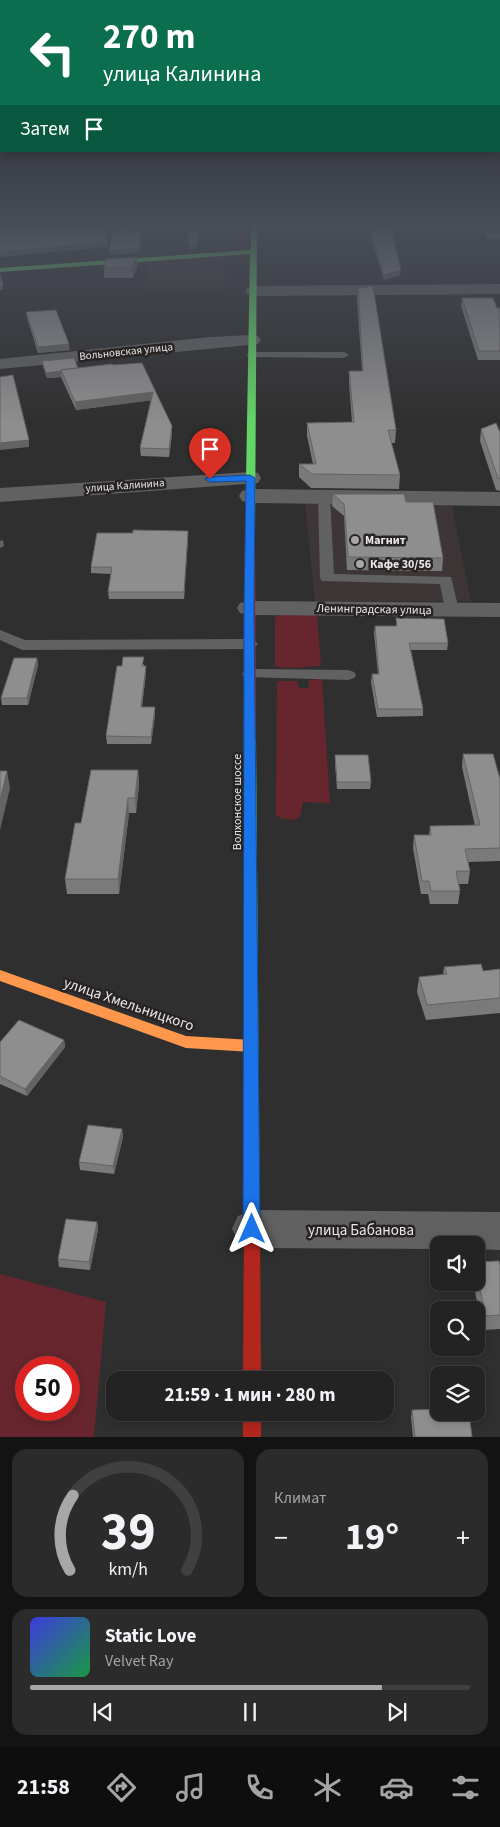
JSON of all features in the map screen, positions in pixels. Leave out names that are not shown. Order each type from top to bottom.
[{"type":"main road","name":"Волхонское шоссе","points":[[252,1371],[249,608],[253,291]]},
{"type":"main road","name":"улица Хмельницкого","points":[[0,975],[186,1042],[252,1046]]},
{"type":"main road","points":[[252,1421],[252,1437]]},
{"type":"street","name":"Вольновская улица","points":[[0,364],[210,342],[252,348]]},
{"type":"street","name":"улица Калинина","points":[[0,495],[250,487],[324,497],[500,499]]},
{"type":"street","name":"Ленинградская улица","points":[[249,608],[500,610]]},
{"type":"street","name":"улица Бабанова","points":[[252,1229],[500,1231]]},
{"type":"lane","points":[[252,348],[344,356]]},
{"type":"lane","points":[[324,497],[326,578],[446,580],[452,610]]},
{"type":"lane","points":[[0,634],[22,646],[250,644]]},
{"type":"lane","points":[[250,674],[348,675]]},
{"type":"shaded area","points":[[305,501],[451,501],[471,601],[315,602]]},
{"type":"shaded area","points":[[283,613],[317,614],[321,666],[290,668],[275,666],[275,617]]},
{"type":"shaded area","points":[[322,679],[330,803],[303,802],[300,816],[295,820],[280,818],[276,814],[277,681],[297,681],[299,688],[309,688],[308,680]]},
{"type":"shaded area","points":[[0,1274],[106,1302],[94,1437],[0,1437]]},
{"type":"building","points":[[358,291],[374,291],[396,430],[388,430],[400,475],[312,474],[299,464],[316,464],[307,423],[354,422],[349,371],[363,371]]},
{"type":"building","points":[[462,298],[493,298],[497,308],[500,308],[500,351],[479,351]]},
{"type":"building","points":[[56,310],[69,344],[38,347],[26,312]]},
{"type":"building","points":[[74,358],[78,368],[46,373],[42,361]]},
{"type":"building","points":[[142,363],[172,426],[169,449],[140,448],[153,392],[75,402],[61,370],[112,364]]},
{"type":"building","points":[[13,375],[29,440],[0,443],[0,377]]},
{"type":"building","points":[[496,423],[500,432],[500,479],[498,478],[481,429]]},
{"type":"building","points":[[333,494],[404,494],[406,502],[433,502],[443,558],[348,557],[344,504]]},
{"type":"building","points":[[133,530],[188,531],[184,592],[108,592],[112,567],[91,567],[97,533],[133,533]]},
{"type":"building","points":[[396,618],[444,619],[448,643],[409,643],[423,709],[378,709],[372,674],[379,674],[375,626],[397,626]]},
{"type":"building","points":[[123,657],[144,657],[142,666],[146,666],[141,707],[155,707],[151,737],[106,736],[117,666],[122,666]]},
{"type":"building","points":[[14,658],[37,658],[27,698],[1,698]]},
{"type":"building","points":[[463,754],[493,754],[500,779],[500,848],[465,849],[470,871],[456,871],[460,891],[431,891],[429,881],[422,881],[414,835],[431,835],[430,826],[480,825]]},
{"type":"building","points":[[335,755],[368,755],[371,782],[337,782]]},
{"type":"building","points":[[91,770],[138,770],[135,798],[128,798],[118,879],[65,879],[75,823],[81,823]]},
{"type":"building","points":[[0,771],[7,771],[0,801]]},
{"type":"building","points":[[481,964],[483,971],[500,969],[500,998],[427,1005],[419,977],[447,974],[444,967]]},
{"type":"building","points":[[19,1020],[64,1040],[25,1089],[0,1076],[0,1042]]},
{"type":"building","points":[[88,1125],[122,1129],[113,1166],[79,1162]]},
{"type":"building","points":[[66,1219],[97,1222],[89,1262],[58,1259]]},
{"type":"building","points":[[499,1261],[500,1315],[486,1316],[485,1301],[483,1301],[480,1291],[485,1291],[485,1262]]},
{"type":"building","points":[[430,1409],[430,1421],[470,1421],[472,1437],[415,1437],[412,1410]]},
{"type":"traffic: fast","points":[[250,535],[253,291]]},
{"type":"traffic: fast","points":[[250,740],[252,1226]]},
{"type":"traffic: slow","points":[[0,975],[186,1042],[252,1046]]},
{"type":"traffic: jam","points":[[250,535],[250,740]]},
{"type":"traffic: jam","points":[[252,1226],[252,1371]]},
{"type":"traffic: jam","points":[[252,1421],[252,1437]]},
{"type":"place","name":"Магнит","points":[[355,540]]},
{"type":"place","name":"Кафе 30/56","points":[[360,564]]},
{"type":"route","points":[[210,479],[250,478],[252,1229]]}]
